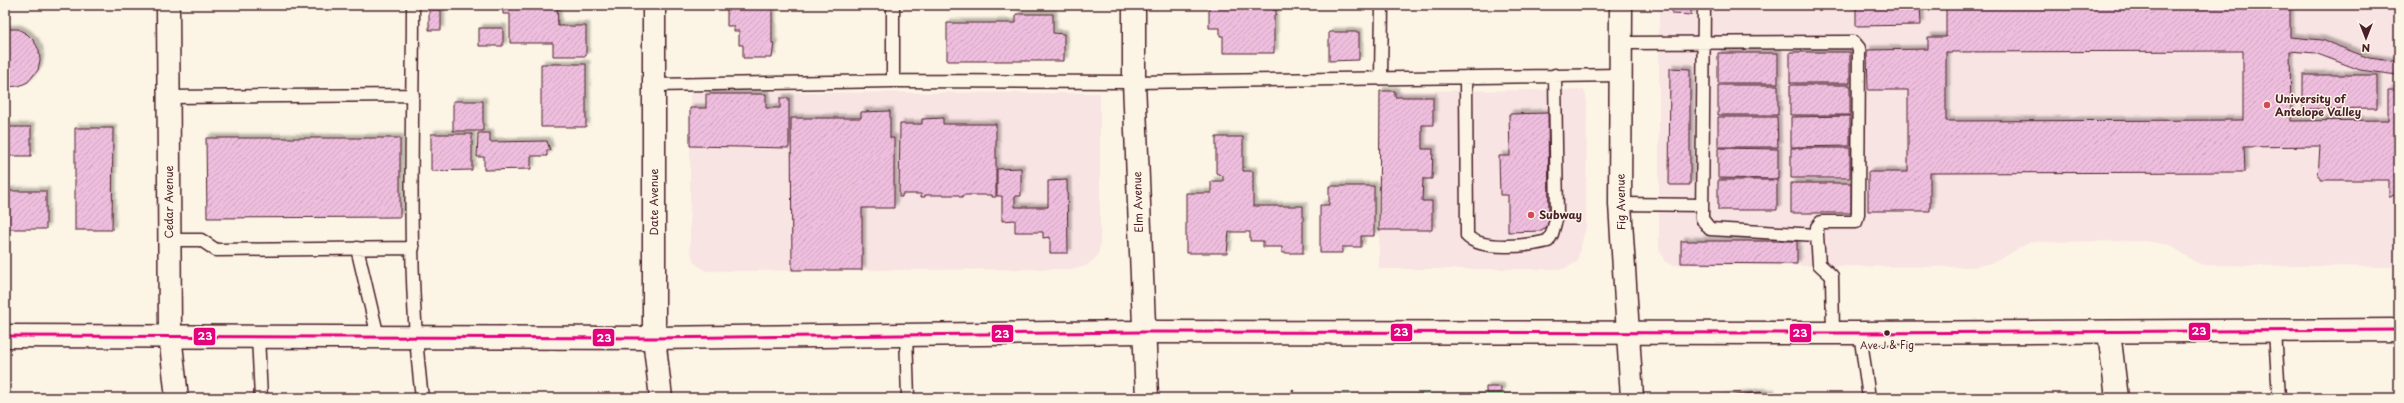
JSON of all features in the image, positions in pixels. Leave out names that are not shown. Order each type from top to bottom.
[{"type":"main road","name":"Cedar Avenue","points":[[168,5],[170,335],[177,398]]},
{"type":"main road","name":"Date Avenue","points":[[654,5],[654,338],[662,398]]},
{"type":"main road","name":"Elm Avenue","points":[[1134,5],[1134,82],[1143,332],[1147,398]]},
{"type":"main road","name":"Fig Avenue","points":[[1621,5],[1620,204],[1632,398]]},
{"type":"main road","points":[[5,336],[170,335],[415,338],[654,338],[1143,332],[1860,333],[2399,330]]},
{"type":"main road","points":[[2108,332],[2117,398]]},
{"type":"lane","points":[[413,5],[413,248],[415,338],[422,398]]},
{"type":"lane","points":[[893,5],[893,82]]},
{"type":"lane","points":[[1382,5],[1382,78]]},
{"type":"lane","points":[[1704,5],[1702,219],[1710,229],[1817,235]]},
{"type":"lane","points":[[1621,43],[1854,42],[1859,48],[1858,214],[1856,222],[1821,222],[1817,227],[1819,264],[1832,276],[1833,333]]},
{"type":"lane","points":[[655,85],[893,82],[1134,82],[1621,75]]},
{"type":"lane","points":[[1466,77],[1467,236],[1473,242],[1484,245],[1534,245],[1548,241],[1552,234],[1557,216],[1555,76]]},
{"type":"lane","points":[[168,97],[413,95]]},
{"type":"lane","points":[[1620,204],[1702,205]]},
{"type":"lane","points":[[169,240],[201,240],[216,250],[413,248]]},
{"type":"lane","points":[[357,248],[378,337]]},
{"type":"lane","points":[[2275,331],[2279,398]]},
{"type":"lane","points":[[1860,333],[1869,398]]},
{"type":"lane","points":[[906,334],[908,398]]},
{"type":"lane","points":[[258,336],[261,398]]},
{"type":"path","points":[[1292,398],[1293,390]]},
{"type":"shaded area","points":[[1659,5],[2399,5],[2399,267],[2203,265],[2195,262],[2170,245],[2144,241],[2030,242],[1995,262],[1974,267],[1672,265],[1665,262],[1659,249]]},
{"type":"shaded area","points":[[1584,90],[1587,100],[1586,227],[1577,262],[1566,268],[1559,269],[1379,269],[1380,91]]},
{"type":"shaded area","points":[[690,93],[1100,93],[1100,247],[1097,257],[1086,266],[1074,269],[706,271],[694,263],[690,250]]},
{"type":"shaded area","points":[[1092,395],[1102,398],[917,398],[917,396]]},
{"type":"green space","points":[[1576,393],[1589,398],[1194,398],[1201,395]]},
{"type":"building","points":[[503,5],[557,5],[558,26],[586,26],[586,56],[553,56],[553,43],[510,43],[510,14],[503,14]]},
{"type":"building","points":[[727,5],[772,5],[772,43],[774,43],[772,58],[743,58],[743,45],[739,45],[739,31],[734,31],[734,26],[727,26]]},
{"type":"building","points":[[1672,5],[1691,5],[1691,15],[1672,14]]},
{"type":"building","points":[[1856,5],[1920,5],[1921,25],[1856,26]]},
{"type":"building","name":"University of Antelope Valley","points":[[1946,5],[2290,5],[2290,37],[2322,40],[2369,58],[2399,62],[2399,195],[2389,196],[2389,180],[2320,180],[2320,177],[2318,177],[2320,146],[2244,147],[2245,172],[1930,173],[1930,211],[1868,211],[1868,172],[1908,172],[1908,90],[1868,90],[1867,50],[1928,49],[1928,37],[1946,37]],"holes":[[[2243,51],[2243,120],[1946,121],[1946,52]],[[2290,51],[2315,53],[2360,70],[2397,75],[2397,90],[2388,90],[2388,120],[2291,121]]]},
{"type":"building","points":[[1209,6],[1274,6],[1273,10],[1276,10],[1276,15],[1274,15],[1274,53],[1223,53],[1223,36],[1220,36],[1220,28],[1209,28]]},
{"type":"building","points":[[429,10],[441,10],[441,30],[429,30]]},
{"type":"building","points":[[1016,14],[1053,14],[1053,33],[1064,34],[1064,61],[947,61],[947,23],[1016,23]]},
{"type":"building","points":[[479,28],[503,28],[503,46],[479,46]]},
{"type":"building","points":[[5,29],[18,29],[27,34],[34,41],[39,50],[40,60],[38,70],[28,82],[19,86],[5,87]]},
{"type":"building","points":[[1329,32],[1359,32],[1359,60],[1329,61]]},
{"type":"building","points":[[1790,52],[1850,52],[1850,83],[1790,83]]},
{"type":"building","points":[[1718,53],[1778,53],[1778,83],[1718,83]]},
{"type":"building","points":[[541,64],[586,64],[586,127],[541,127]]},
{"type":"building","points":[[1670,68],[1690,69],[1690,185],[1669,185]]},
{"type":"building","points":[[2303,75],[2377,75],[2377,108],[2303,109]]},
{"type":"building","points":[[1718,85],[1778,85],[1778,115],[1718,115]]},
{"type":"building","points":[[1790,85],[1850,85],[1850,115],[1790,115]]},
{"type":"building","points":[[1380,91],[1395,91],[1395,97],[1433,97],[1433,125],[1422,125],[1422,149],[1433,149],[1432,179],[1423,179],[1422,201],[1432,201],[1432,230],[1379,230]]},
{"type":"building","points":[[706,94],[766,94],[766,108],[780,108],[780,98],[789,98],[789,148],[690,146],[690,108],[706,108]]},
{"type":"building","points":[[453,101],[483,101],[483,131],[453,131]]},
{"type":"building","points":[[890,111],[890,138],[894,138],[894,208],[862,208],[862,270],[792,270],[791,118],[861,118],[861,112]]},
{"type":"building","points":[[1548,113],[1549,224],[1542,231],[1508,232],[1508,195],[1500,195],[1499,156],[1510,156],[1509,114]]},
{"type":"building","points":[[1850,116],[1850,146],[1791,147],[1791,117]]},
{"type":"building","points":[[1718,117],[1777,117],[1778,147],[1718,147]]},
{"type":"building","points":[[943,118],[943,124],[996,124],[996,197],[992,197],[992,195],[963,195],[963,197],[959,197],[959,195],[925,195],[925,197],[921,197],[921,194],[902,194],[902,197],[899,197],[900,124],[922,124],[922,119]]},
{"type":"building","points":[[5,127],[31,127],[31,156],[5,156]]},
{"type":"building","points":[[75,128],[113,128],[112,230],[75,230]]},
{"type":"building","points":[[478,133],[490,133],[490,142],[547,141],[550,150],[547,150],[547,156],[531,156],[531,169],[484,170],[484,157],[477,157]]},
{"type":"building","points":[[431,134],[472,134],[472,170],[431,171]]},
{"type":"building","points":[[1216,137],[1243,137],[1243,171],[1253,171],[1253,206],[1303,206],[1303,253],[1282,253],[1282,247],[1263,247],[1263,241],[1250,241],[1250,232],[1229,232],[1227,253],[1186,253],[1186,193],[1211,193],[1211,181],[1223,181],[1223,176],[1216,173]]},
{"type":"building","points":[[206,138],[400,138],[400,217],[207,218]]},
{"type":"building","points":[[1718,148],[1778,149],[1778,179],[1718,178]]},
{"type":"building","points":[[1791,148],[1850,148],[1850,178],[1791,178]]},
{"type":"building","points":[[1021,168],[1021,196],[1015,196],[1015,207],[1048,207],[1048,181],[1067,180],[1068,253],[1050,253],[1050,237],[1043,238],[1043,232],[1015,232],[1015,220],[1002,221],[1002,196],[997,196],[997,169]]},
{"type":"building","points":[[1718,180],[1777,180],[1777,210],[1718,210]]},
{"type":"building","points":[[1791,183],[1851,183],[1851,213],[1791,213]]},
{"type":"building","points":[[1329,186],[1374,186],[1374,236],[1361,236],[1361,247],[1342,247],[1342,253],[1320,253],[1320,205],[1329,205]]},
{"type":"building","points":[[5,191],[46,191],[46,229],[5,229]]},
{"type":"building","points":[[1681,241],[1797,241],[1797,264],[1681,263]]},
{"type":"building","points":[[1486,387],[1501,387],[1501,393],[1486,393]]},
{"type":"building","points":[[1761,392],[1762,394],[1771,393],[1771,398],[1716,398]]},
{"type":"transit line","name":"23","points":[[5,336],[654,338],[1143,332],[1860,333],[2399,330]]},
{"type":"place","name":"University of Antelope Valley","points":[[2267,105]]},
{"type":"place","name":"Subway","points":[[1531,215]]},
{"type":"place","name":"Ave J & Fig","points":[[1887,333]]}]
